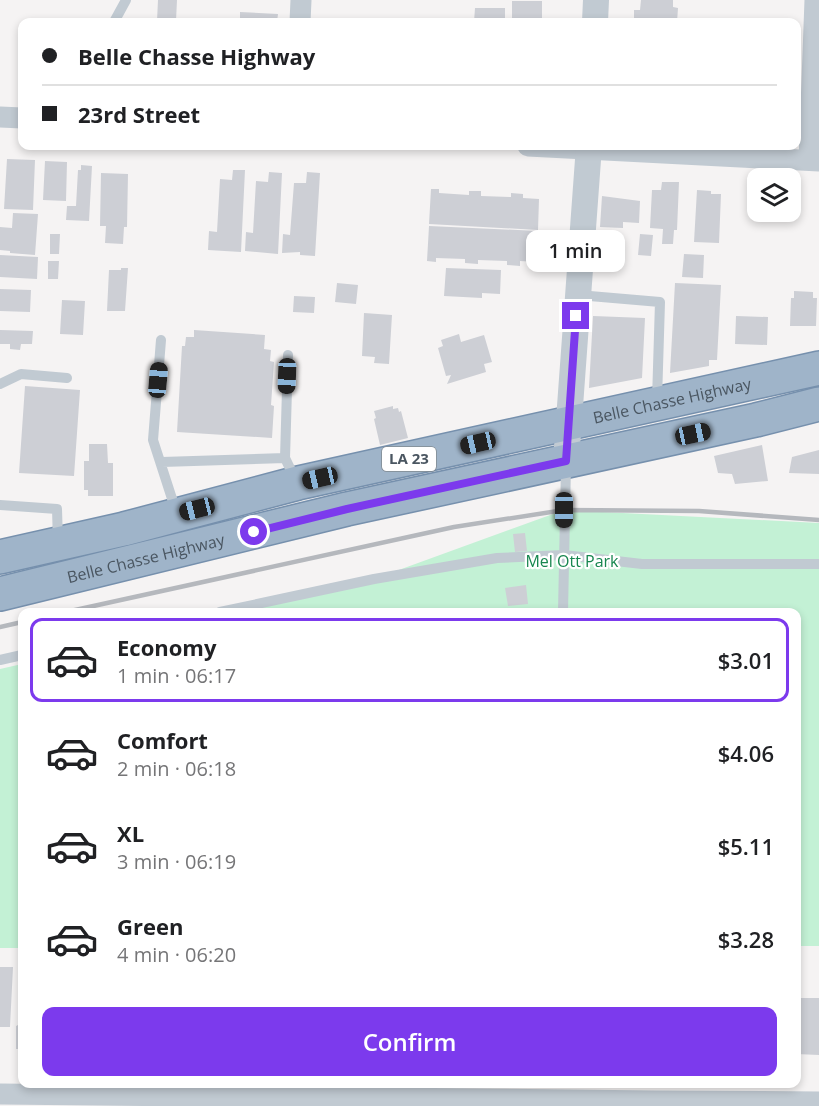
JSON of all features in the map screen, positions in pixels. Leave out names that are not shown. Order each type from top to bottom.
[{"type":"highway","name":"Belle Chasse Highway","points":[[0,557],[124,529],[177,514],[291,471],[569,423],[819,368]]},
{"type":"highway","name":"Belle Chasse Highway","points":[[0,594],[347,509],[756,420],[819,404]]},
{"type":"street","points":[[300,18],[301,0]]},
{"type":"street","points":[[595,18],[596,0]]},
{"type":"street","points":[[637,150],[814,161],[815,0]]},
{"type":"street","points":[[0,117],[18,118]]},
{"type":"street","points":[[566,461],[589,150]]},
{"type":"street","points":[[0,1094],[196,1102],[819,1102]]},
{"type":"lane","points":[[116,18],[126,0]]},
{"type":"lane","points":[[578,295],[660,302],[656,404]]},
{"type":"lane","points":[[161,340],[153,440],[177,514]]},
{"type":"lane","points":[[162,462],[291,471],[288,355]]},
{"type":"lane","points":[[0,384],[21,374],[67,378]]},
{"type":"lane","points":[[563,608],[566,461]]},
{"type":"lane","points":[[0,505],[57,509],[58,543]]},
{"type":"lane","points":[[239,608],[396,575],[497,558],[564,555],[642,564],[819,564]]},
{"type":"lane","points":[[0,660],[18,656]]},
{"type":"green space","name":"Mel Ott Park","points":[[564,510],[819,523],[819,946],[801,946],[801,608],[254,608],[374,579]]},
{"type":"green space","points":[[18,665],[18,948],[0,948],[0,669]]},
{"type":"building","points":[[158,0],[177,0],[176,18],[157,18]]},
{"type":"building","points":[[641,0],[673,0],[673,7],[678,8],[677,18],[634,18],[634,10],[640,10]]},
{"type":"building","points":[[512,1],[542,1],[542,18],[512,18]]},
{"type":"building","points":[[475,8],[505,8],[505,18],[474,18]]},
{"type":"building","points":[[240,12],[278,14],[278,18],[240,18]]},
{"type":"building","points":[[7,159],[35,160],[33,210],[4,209]]},
{"type":"building","points":[[45,161],[67,162],[66,201],[43,200]]},
{"type":"building","points":[[81,165],[92,166],[89,221],[66,220],[67,206],[76,206],[78,170],[81,170]]},
{"type":"building","points":[[233,170],[245,170],[241,252],[208,250],[209,231],[217,232],[220,179],[232,180]]},
{"type":"building","points":[[269,172],[282,173],[278,254],[245,251],[246,232],[253,233],[256,181],[268,182]]},
{"type":"building","points":[[307,172],[320,173],[315,256],[300,255],[300,252],[282,253],[283,234],[290,235],[294,183],[306,183]]},
{"type":"building","points":[[101,173],[128,174],[127,227],[124,227],[123,244],[105,243],[106,226],[100,226]]},
{"type":"building","points":[[662,182],[679,182],[677,230],[674,230],[673,244],[662,244],[663,229],[650,228],[652,190],[661,190]]},
{"type":"building","points":[[431,189],[439,189],[439,193],[469,195],[469,191],[481,191],[481,196],[511,197],[511,193],[523,194],[523,198],[539,199],[538,230],[429,224]]},
{"type":"building","points":[[697,190],[721,194],[719,243],[694,242]]},
{"type":"building","points":[[602,196],[640,201],[639,223],[623,222],[623,228],[600,227]]},
{"type":"building","points":[[13,213],[38,214],[35,255],[0,250],[0,227],[12,228]]},
{"type":"building","points":[[429,226],[538,231],[536,262],[520,261],[520,266],[507,265],[507,261],[478,260],[478,264],[465,263],[465,259],[436,258],[436,262],[427,261]]},
{"type":"building","points":[[50,234],[60,234],[59,254],[50,254]]},
{"type":"building","points":[[640,234],[653,235],[651,256],[638,255]]},
{"type":"building","points":[[684,254],[704,255],[703,278],[682,277]]},
{"type":"building","points":[[0,255],[38,257],[37,279],[0,277]]},
{"type":"building","points":[[48,261],[59,261],[58,279],[48,279]]},
{"type":"building","points":[[121,268],[128,268],[125,311],[107,311],[109,270],[121,270]]},
{"type":"building","points":[[446,268],[501,270],[500,294],[482,293],[482,298],[444,296]]},
{"type":"building","points":[[337,283],[358,285],[356,304],[335,302]]},
{"type":"building","points":[[675,283],[721,285],[717,360],[709,360],[709,366],[670,373]]},
{"type":"building","points":[[0,289],[31,290],[30,312],[0,311]]},
{"type":"building","points":[[794,291],[813,292],[813,298],[817,298],[816,326],[790,326],[791,298],[794,298]]},
{"type":"building","points":[[294,296],[315,297],[314,313],[293,312]]},
{"type":"building","points":[[62,300],[85,301],[83,335],[60,334]]},
{"type":"building","points":[[364,313],[392,315],[389,364],[374,363],[375,357],[362,356]]},
{"type":"building","points":[[593,316],[645,318],[642,378],[589,388]]},
{"type":"building","points":[[736,316],[768,317],[767,345],[735,344]]},
{"type":"building","points":[[0,330],[33,331],[32,344],[21,344],[20,350],[10,349],[10,344],[0,344]]},
{"type":"building","points":[[194,330],[265,335],[264,349],[271,350],[270,361],[274,362],[271,405],[274,406],[272,438],[177,432],[182,346],[185,346],[186,337],[194,337]]},
{"type":"building","points":[[459,334],[461,342],[484,335],[492,362],[484,364],[486,372],[447,384],[451,375],[446,376],[438,348],[443,346],[441,340]]},
{"type":"building","points":[[25,386],[80,390],[74,476],[19,473]]},
{"type":"building","points":[[393,406],[393,409],[398,408],[399,412],[401,411],[408,438],[380,445],[374,411]]},
{"type":"building","points":[[89,444],[107,444],[108,463],[113,463],[113,496],[88,496],[88,490],[84,490],[84,461],[89,461]]},
{"type":"building","points":[[762,445],[768,481],[735,484],[732,474],[718,473],[714,456]]},
{"type":"building","points":[[819,450],[819,474],[789,473],[792,457]]},
{"type":"building","points":[[525,533],[527,551],[515,552],[513,534]]},
{"type":"building","points":[[526,585],[528,604],[508,606],[505,588]]},
{"type":"building","points":[[0,967],[13,967],[10,1027],[0,1027]]},
{"type":"building","points":[[801,998],[819,998],[819,1055],[801,1054]]},
{"type":"building","points":[[18,1025],[18,1049],[16,1049],[16,1026]]},
{"type":"railway","points":[[84,608],[454,527],[564,510],[699,511],[819,520]]},
{"type":"railway","points":[[0,627],[18,623]]},
{"type":"route","points":[[254,532],[566,461],[576,316]]}]
